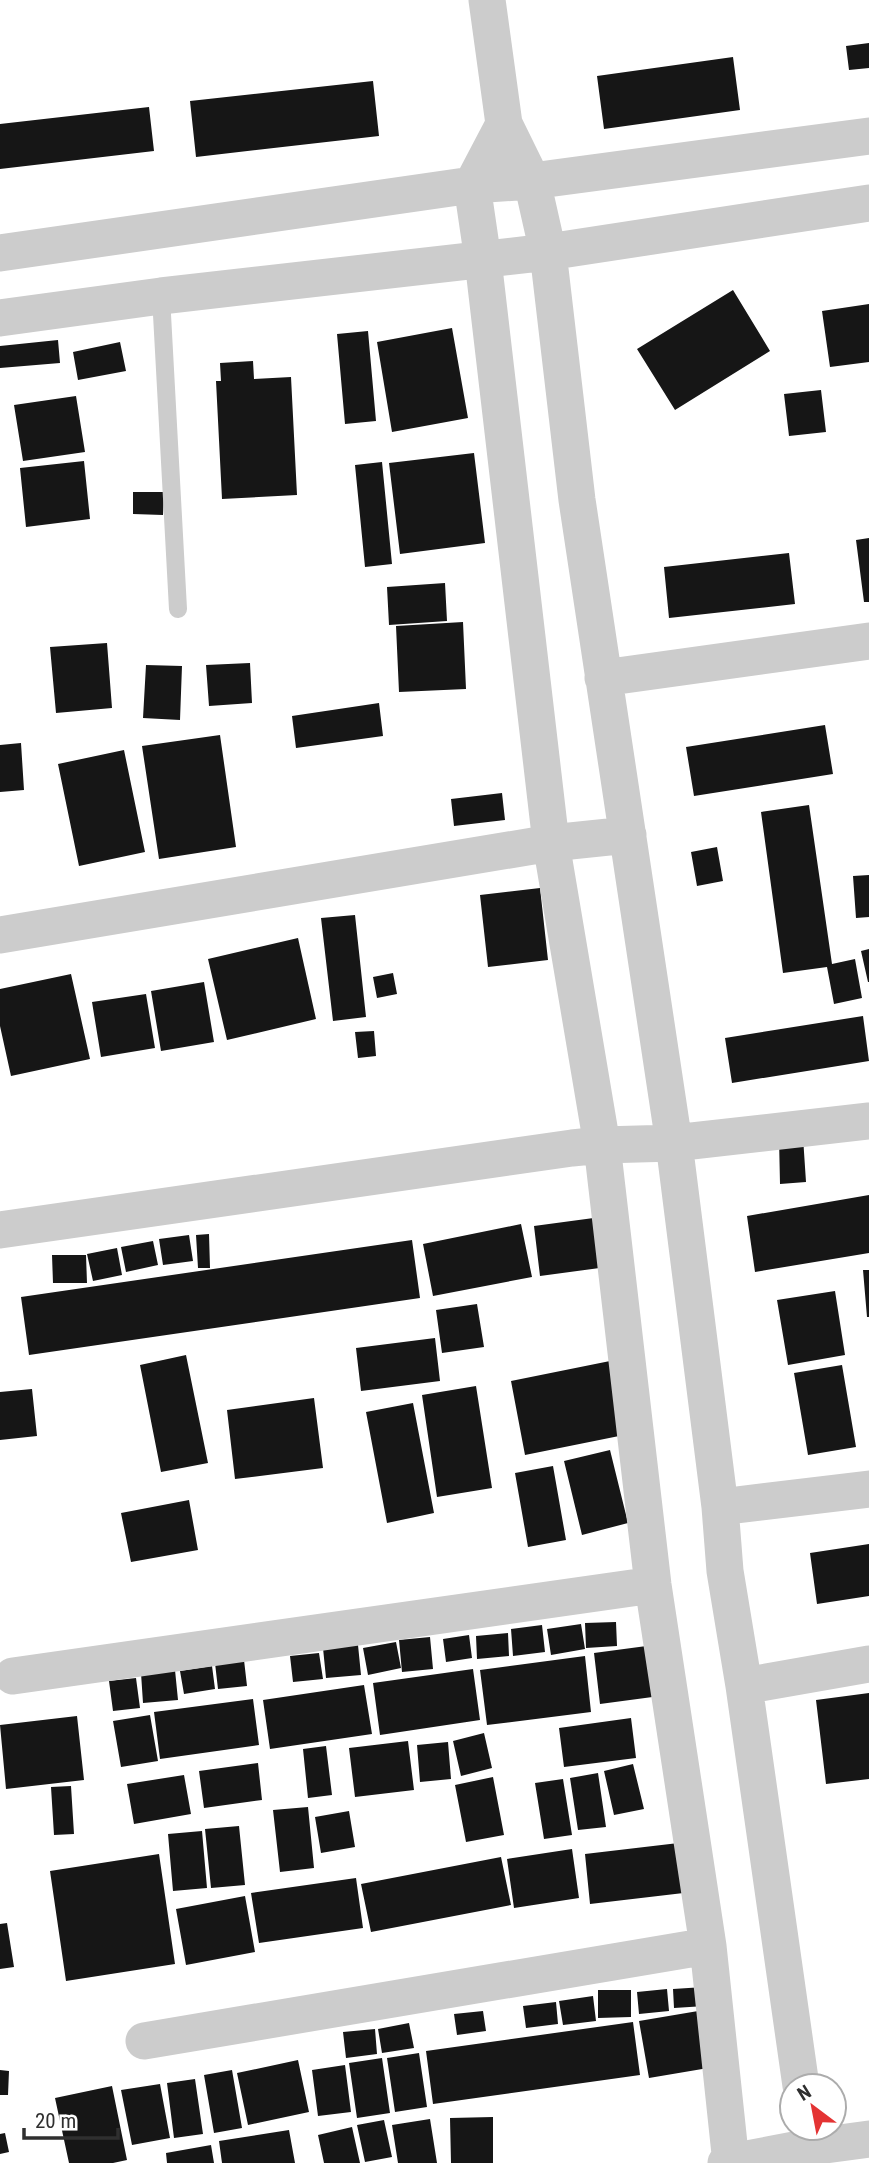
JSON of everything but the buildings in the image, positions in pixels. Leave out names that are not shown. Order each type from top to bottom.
[{"type":"street","points":[[486,0],[504,124],[532,181],[548,253],[603,678],[674,1143],[720,1507],[725,1571],[800,2072]]},
{"type":"street","points":[[504,124],[472,185],[551,844],[602,1145],[653,1585],[708,1946],[731,2163]]},
{"type":"street","points":[[0,253],[472,185],[532,181],[869,136]]},
{"type":"street","points":[[0,318],[162,296],[548,253],[869,203]]},
{"type":"street","points":[[603,678],[869,641]]},
{"type":"street","points":[[0,935],[551,844],[628,835]]},
{"type":"street","points":[[0,1230],[602,1145],[674,1143],[869,1121]]},
{"type":"street","points":[[720,1507],[869,1489]]},
{"type":"street","points":[[13,1676],[653,1585]]},
{"type":"street","points":[[744,1686],[869,1664]]},
{"type":"street","points":[[144,2041],[708,1946]]},
{"type":"street","points":[[726,2163],[810,2146],[869,2139]]},
{"type":"lane","points":[[162,296],[178,609]]}]
